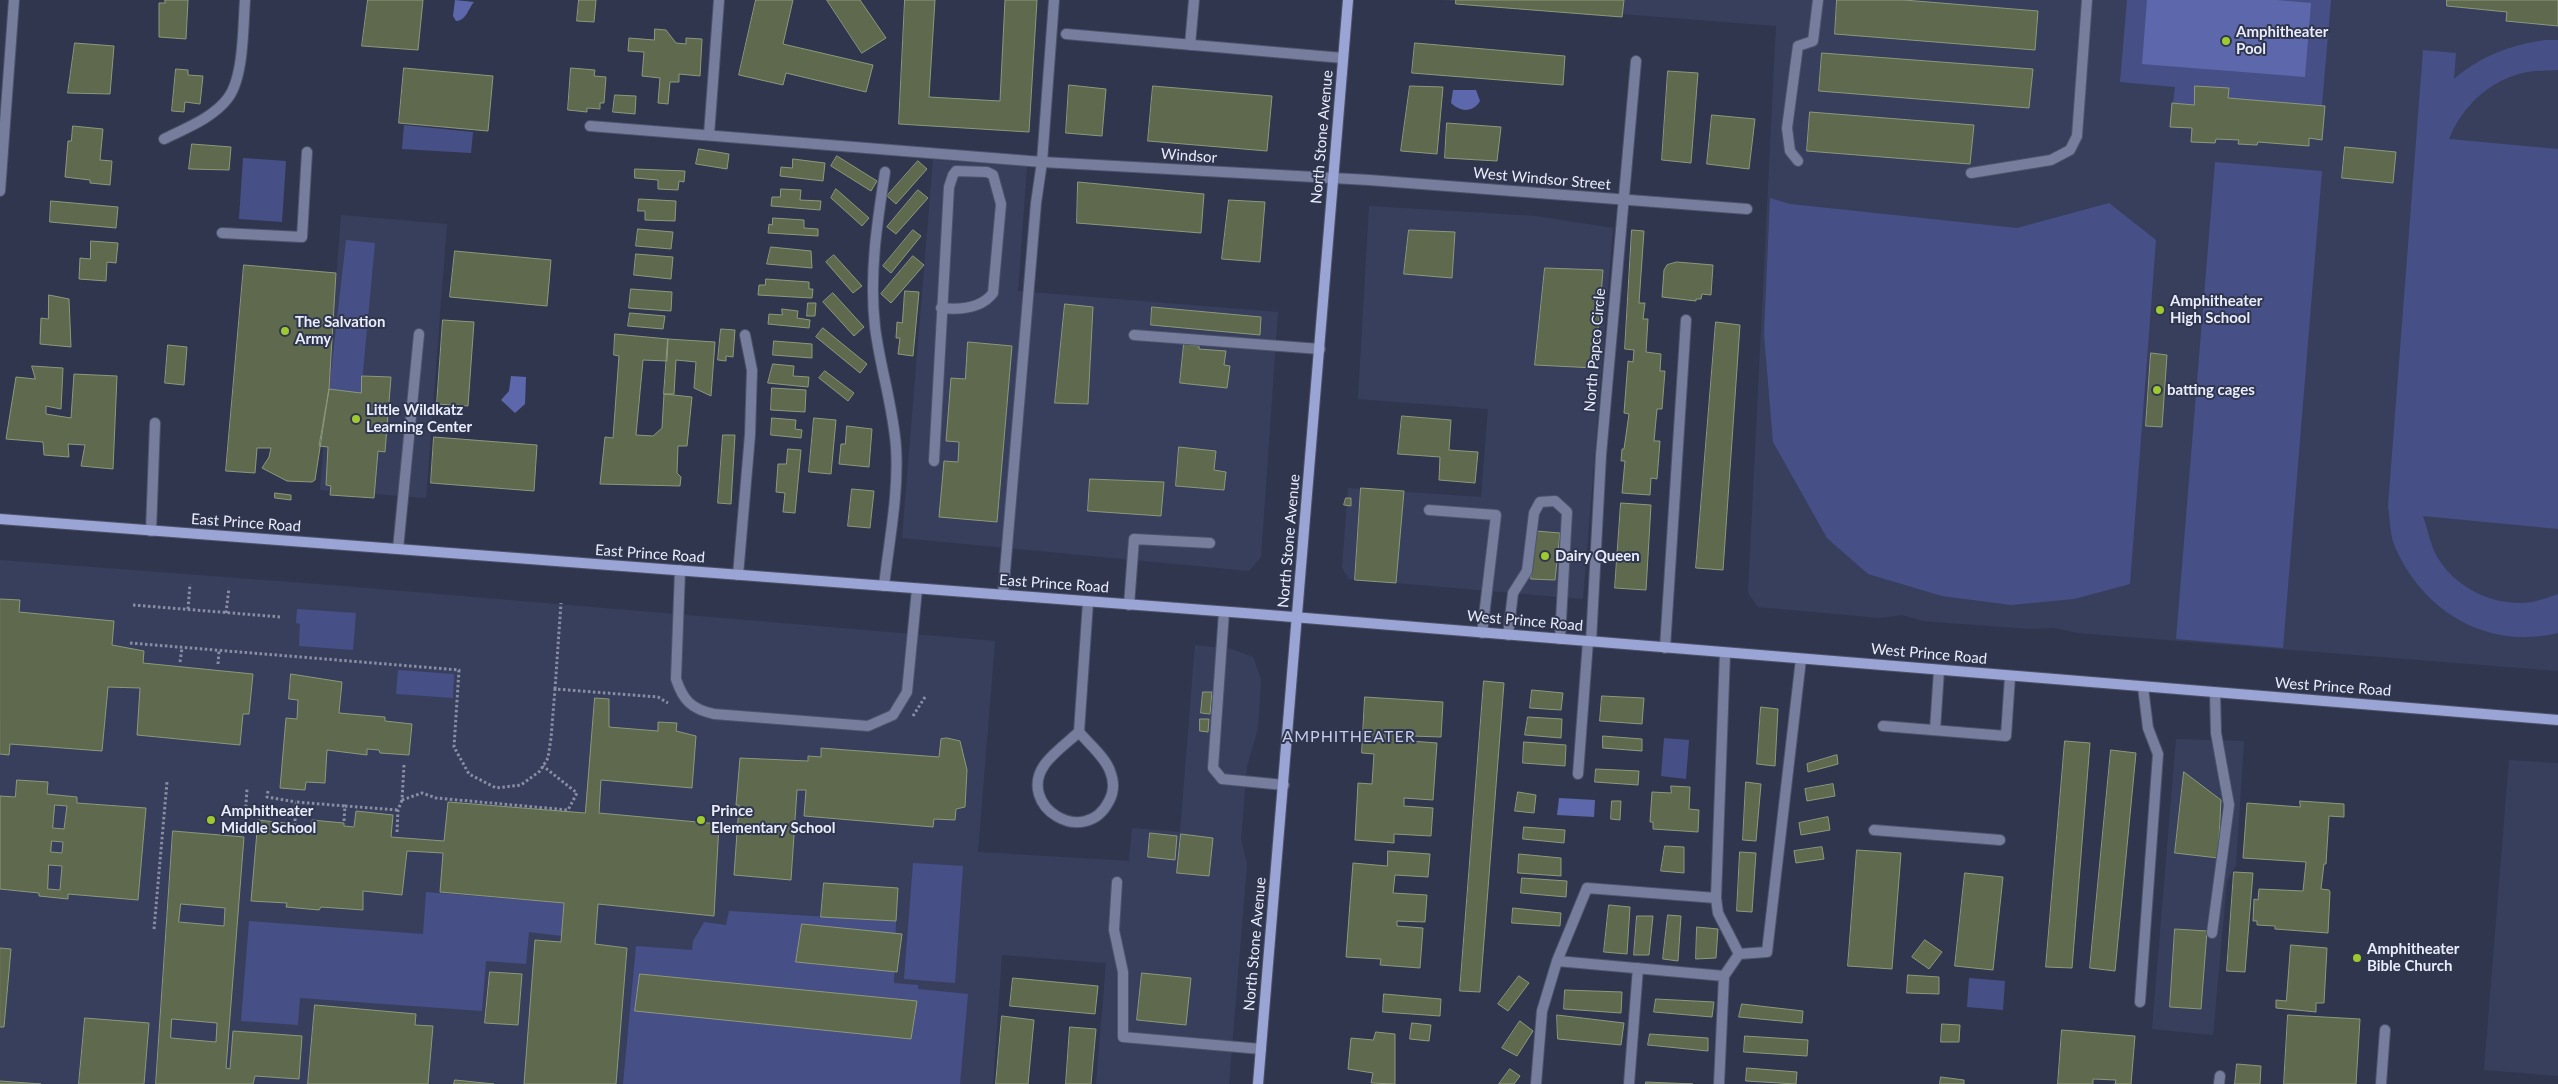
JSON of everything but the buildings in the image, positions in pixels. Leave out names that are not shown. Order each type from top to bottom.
[{"type":"main road","name":"North Stone Avenue","points":[[1258,1084],[1348,0]]},
{"type":"main road","name":"East Prince Road","points":[[0,519],[1298,618]]},
{"type":"main road","name":"West Prince Road","points":[[1298,618],[2558,720]]},
{"type":"street","points":[[0,191],[14,0]]},
{"type":"street","points":[[164,139],[206,117],[229,97],[236,80],[245,0]]},
{"type":"street","points":[[710,135],[719,0]]},
{"type":"street","points":[[1003,595],[1036,203],[1042,162],[1054,0]]},
{"type":"street","points":[[1190,45],[1194,0]]},
{"type":"street","points":[[1798,161],[1790,151],[1787,128],[1798,46],[1813,41],[1818,0]]},
{"type":"street","points":[[1971,173],[2051,160],[2070,150],[2077,136],[2087,0]]},
{"type":"street","points":[[1066,34],[1343,58]]},
{"type":"street","name":"North Papco Circle","points":[[1578,774],[1601,455],[1636,61]]},
{"type":"street","name":"Windsor","points":[[590,126],[1042,162],[1334,180]]},
{"type":"street","points":[[222,233],[302,237],[308,152]]},
{"type":"street","points":[[934,461],[942,308],[949,196],[952,174],[956,171],[986,172],[993,176],[1001,204],[993,293],[987,301],[962,310],[942,308]]},
{"type":"street","points":[[884,586],[896,482],[896,446],[875,325],[876,235],[885,172]]},
{"type":"street","name":"West Windsor Street","points":[[1334,180],[1748,210]]},
{"type":"street","points":[[1665,648],[1686,320]]},
{"type":"street","points":[[398,549],[419,334]]},
{"type":"street","points":[[738,575],[750,434],[752,370],[744,335]]},
{"type":"street","points":[[1134,335],[1320,349]]},
{"type":"street","points":[[151,531],[154,422]]},
{"type":"street","points":[[1508,635],[1513,593],[1526,571],[1534,513],[1540,502],[1555,501],[1567,512],[1560,639]]},
{"type":"street","points":[[1429,510],[1496,515],[1482,633]]},
{"type":"street","points":[[1129,605],[1134,539],[1210,543]]},
{"type":"street","points":[[680,570],[676,678],[681,694],[691,706],[714,714],[868,726],[892,715],[907,692],[917,589]]},
{"type":"street","points":[[1079,732],[1110,769],[1113,788],[1111,798],[1100,813],[1092,819],[1073,822],[1054,815],[1047,809],[1039,791],[1039,781],[1046,763],[1079,732],[1088,602]]},
{"type":"street","points":[[1224,612],[1213,768],[1222,779],[1284,785]]},
{"type":"street","points":[[1725,653],[1716,898],[1718,913],[1739,954]]},
{"type":"street","points":[[1739,954],[1767,952],[1801,659]]},
{"type":"street","points":[[1935,730],[1938,670]]},
{"type":"street","points":[[1883,726],[2006,736],[2010,676]]},
{"type":"street","points":[[2140,1002],[2158,754],[2148,728],[2143,687]]},
{"type":"street","points":[[2212,933],[2229,805],[2216,733],[2215,693]]},
{"type":"street","points":[[1874,830],[2000,840]]},
{"type":"street","points":[[1117,882],[1114,930],[1123,972],[1123,1037],[1261,1049]]},
{"type":"street","points":[[1536,1084],[1542,1011],[1557,961],[1587,888],[1716,898]]},
{"type":"street","points":[[1719,1084],[1724,976],[1739,954]]},
{"type":"street","points":[[1557,961],[1724,976]]},
{"type":"street","points":[[1629,1084],[1638,968]]},
{"type":"street","points":[[2381,1084],[2385,1030]]},
{"type":"path","points":[[188,609],[190,584]]},
{"type":"path","points":[[226,613],[228,588]]},
{"type":"path","points":[[130,643],[460,670],[454,747],[469,774],[496,788],[521,785],[543,766],[548,758],[561,603]]},
{"type":"path","points":[[133,605],[281,617]]},
{"type":"path","points":[[180,662],[182,648]]},
{"type":"path","points":[[218,664],[219,651]]},
{"type":"path","points":[[555,689],[658,697],[666,701],[673,708]]},
{"type":"path","points":[[910,718],[925,698]]},
{"type":"path","points":[[397,832],[398,810],[402,800],[404,765]]},
{"type":"path","points":[[402,800],[422,792],[436,798],[568,810],[577,793],[543,766]]},
{"type":"path","points":[[154,929],[167,782]]},
{"type":"path","points":[[244,832],[247,789]]},
{"type":"path","points":[[268,791],[267,797],[296,802],[398,810]]},
{"type":"path","points":[[295,821],[296,802]]},
{"type":"path","points":[[344,821],[346,806]]},
{"type":"shaded area","points":[[455,0],[474,2],[465,17],[456,21],[453,16]]},
{"type":"shaded area","name":"Amphitheater High School","points":[[1441,0],[2558,0],[2558,671],[2078,633],[2054,628],[2029,629],[1923,621],[1902,615],[1880,618],[1758,607],[1748,593],[1776,26]]},
{"type":"shaded area","name":"Amphitheater Pool","points":[[2127,0],[2331,0],[2322,105],[2325,106],[2322,140],[2309,139],[2309,146],[2258,142],[2257,145],[2239,144],[2239,140],[2216,139],[2215,143],[2191,142],[2192,128],[2170,127],[2175,87],[2120,82]]},
{"type":"shaded area","name":"Amphitheater Pool","points":[[2147,0],[2276,0],[2311,3],[2305,77],[2142,64]]},
{"type":"shaded area","points":[[2545,40],[2558,40],[2558,70],[2527,72],[2501,81],[2479,96],[2470,105],[2449,139],[2558,149],[2558,529],[2423,516],[2435,553],[2452,576],[2463,585],[2490,598],[2504,602],[2532,602],[2558,594],[2558,633],[2532,637],[2507,636],[2483,630],[2461,621],[2440,607],[2422,590],[2407,570],[2393,543],[2388,506],[2423,50],[2456,53],[2454,79],[2475,64],[2496,53],[2508,48]]},
{"type":"shaded area","points":[[1453,90],[1476,90],[1480,101],[1474,108],[1466,110],[1458,108],[1451,103]]},
{"type":"shaded area","points":[[404,125],[473,132],[471,153],[402,149]]},
{"type":"shaded area","points":[[243,158],[286,161],[282,222],[239,219]]},
{"type":"shaded area","points":[[933,160],[1027,166],[1018,291],[1278,312],[1261,557],[1249,571],[902,538]]},
{"type":"shaded area","points":[[2215,162],[2322,171],[2283,648],[2176,639]]},
{"type":"shaded area","points":[[1770,198],[1790,204],[2017,228],[2109,203],[2156,240],[2130,584],[2074,599],[2011,605],[1942,596],[1868,574],[1827,538],[1773,442],[1764,334]]},
{"type":"shaded area","points":[[1369,206],[1536,216],[1613,228],[1583,599],[1349,579],[1342,568],[1348,488],[1481,497],[1488,409],[1358,399]]},
{"type":"shaded area","points":[[341,215],[447,224],[426,498],[375,494],[374,498],[330,495],[330,491],[320,490]]},
{"type":"shaded area","points":[[346,240],[375,243],[361,393],[329,389]]},
{"type":"shaded area","points":[[511,376],[526,377],[525,404],[515,413],[501,400],[509,391]]},
{"type":"shaded area","points":[[0,560],[343,586],[995,641],[978,852],[1129,861],[1132,828],[1180,832],[1195,645],[1232,649],[1253,657],[1261,679],[1258,729],[1247,766],[1241,839],[1247,864],[1229,1084],[1096,1084],[1106,963],[1002,955],[993,1084],[0,1084]]},
{"type":"shaded area","points":[[297,609],[356,613],[353,650],[299,646],[300,624],[296,623]]},
{"type":"shaded area","points":[[398,670],[454,674],[453,698],[396,694]]},
{"type":"shaded area","points":[[1664,738],[1689,740],[1686,779],[1661,776]]},
{"type":"shaded area","points":[[2176,739],[2244,741],[2236,865],[2227,881],[2213,1035],[2152,1029]]},
{"type":"shaded area","points":[[2509,760],[2558,763],[2558,1076],[2484,1070]]},
{"type":"shaded area","points":[[1559,798],[1595,800],[1594,817],[1557,815]]},
{"type":"shaded area","points":[[913,863],[963,866],[955,983],[904,979]]},
{"type":"shaded area","points":[[426,892],[564,903],[562,936],[529,932],[526,964],[486,961],[482,1011],[300,998],[298,1025],[241,1021],[249,921],[423,934]]},
{"type":"shaded area","points":[[729,911],[896,921],[894,983],[918,985],[918,989],[968,994],[960,1084],[623,1084],[636,946],[692,950],[693,941],[704,922],[726,925]]},
{"type":"shaded area","points":[[1969,978],[2005,981],[2003,1010],[1967,1007]]},
{"type":"place","name":"Amphitheater Pool","points":[[2226,41]]},
{"type":"place","name":"Amphitheater High School","points":[[2160,310]]},
{"type":"place","name":"The Salvation Army","points":[[285,331]]},
{"type":"place","name":"batting cages","points":[[2157,390]]},
{"type":"place","name":"Little Wildkatz Learning Center","points":[[356,419]]},
{"type":"place","name":"Dairy Queen","points":[[1545,556]]},
{"type":"place","name":"Amphitheater Middle School","points":[[211,820]]},
{"type":"place","name":"Prince Elementary School","points":[[701,820]]},
{"type":"place","name":"Amphitheater Bible Church","points":[[2357,958]]},
{"type":"district","name":"AMPHITHEATER","points":[[1349,737]]}]
